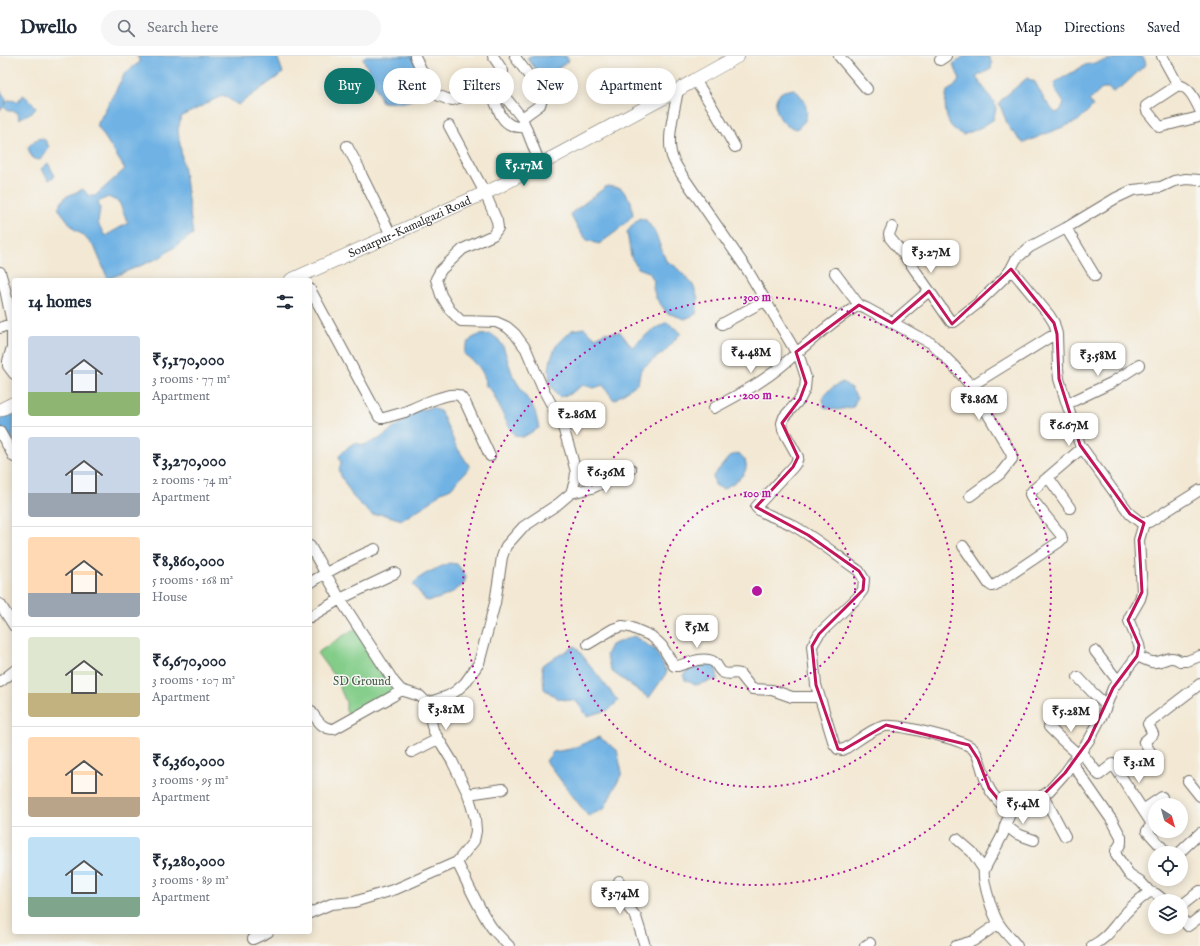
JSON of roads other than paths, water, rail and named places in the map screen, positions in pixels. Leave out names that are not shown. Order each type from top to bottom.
[{"type":"main road","name":"Sonarpur-Kamalgazi Road","points":[[299,278],[485,193],[678,90],[738,56]]},
{"type":"main road","points":[[0,410],[12,404]]},
{"type":"street","points":[[416,56],[432,92],[447,99],[453,100],[483,88],[488,90],[496,102],[498,112],[507,123],[511,126],[523,126],[540,105],[542,99],[533,81],[516,56],[500,67]]},
{"type":"street","points":[[493,56],[503,71],[495,82],[497,87],[524,123],[540,164]]},
{"type":"street","points":[[839,56],[866,89]]},
{"type":"street","points":[[1162,56],[1178,85],[1189,90],[1200,110]]},
{"type":"street","points":[[695,80],[735,147]]},
{"type":"street","points":[[1178,85],[1146,106],[1147,111],[1160,128],[1200,116]]},
{"type":"street","points":[[678,90],[671,128],[670,147],[672,158],[766,300],[796,352],[803,368],[806,383],[800,399],[784,417],[782,423],[783,430],[798,457],[796,463],[756,507],[762,512],[793,525],[859,571],[864,579],[863,590],[857,598],[819,634],[812,646],[816,685],[834,744],[838,749],[843,750],[866,734],[878,728],[896,726],[942,736],[969,745],[975,752],[992,794],[1010,814]]},
{"type":"street","points":[[449,126],[485,193],[497,221],[498,228],[493,234],[463,249],[441,270],[436,278],[441,295],[450,310],[461,321],[496,322],[507,327],[515,334],[526,349],[542,387],[562,424],[576,472],[571,493]]},
{"type":"street","points":[[347,146],[391,235]]},
{"type":"street","points":[[892,227],[890,231],[890,238],[951,322],[954,322],[977,304],[1004,278],[1016,259],[1030,248],[1116,198],[1133,190],[1161,187],[1174,181],[1200,180]]},
{"type":"street","points":[[1066,228],[1095,276]]},
{"type":"street","points":[[1011,269],[1054,323],[1057,334],[1059,379],[1082,448],[1130,514],[1137,520],[1144,523],[1153,520],[1200,490]]},
{"type":"street","points":[[0,272],[3,290],[12,323],[12,347],[4,363],[12,371]]},
{"type":"street","points":[[836,273],[859,305],[931,343],[971,386],[1012,456],[1012,459],[1000,474],[970,496]]},
{"type":"street","points":[[892,323],[929,291]]},
{"type":"street","points":[[312,293],[379,417],[384,418],[405,412],[435,400],[458,395],[465,402],[490,456]]},
{"type":"street","points":[[722,324],[766,300]]},
{"type":"street","points":[[714,408],[763,379],[784,364],[796,352],[841,316],[859,305]]},
{"type":"street","points":[[0,328],[12,323]]},
{"type":"street","points":[[971,386],[1057,334]]},
{"type":"street","points":[[1068,404],[1111,383],[1139,365]]},
{"type":"street","points":[[0,432],[12,453]]},
{"type":"street","points":[[963,546],[988,584],[992,586],[1059,542],[1062,538],[1061,535],[1032,499],[1030,494],[1082,448]]},
{"type":"street","points":[[427,703],[448,696],[456,691],[465,683],[479,663],[495,603],[502,557],[506,546],[523,527],[558,504],[571,493],[592,488],[631,468]]},
{"type":"street","points":[[1048,478],[1070,508]]},
{"type":"street","points":[[1017,946],[998,924],[986,887],[983,875],[984,870],[1003,834],[1005,824],[1010,814],[1017,807],[1043,795],[1056,783],[1080,753],[1095,730],[1113,688],[1140,650],[1129,621],[1140,600],[1142,592],[1139,540],[1144,523]]},
{"type":"street","points":[[312,582],[325,572],[375,549]]},
{"type":"street","points":[[312,550],[340,598],[394,682],[401,690],[420,696],[427,703],[433,730],[452,762],[468,794],[475,818],[476,831],[474,841],[457,862],[396,889],[354,902],[331,904],[312,912]]},
{"type":"street","points":[[312,617],[340,598],[395,573]]},
{"type":"street","points":[[0,604],[12,623]]},
{"type":"street","points":[[588,644],[612,629],[622,626],[630,627],[651,636],[657,641],[662,646],[674,666],[702,660],[712,660],[724,674],[740,674],[752,689],[772,690],[792,697],[819,697]]},
{"type":"street","points":[[1096,650],[1118,681]]},
{"type":"street","points":[[1137,656],[1153,662],[1159,662],[1169,658],[1176,658],[1180,662],[1200,656]]},
{"type":"street","points":[[0,682],[12,673]]},
{"type":"street","points":[[1078,677],[1106,705]]},
{"type":"street","points":[[1156,761],[1144,742],[1153,734],[1148,724],[1200,684]]},
{"type":"street","points":[[312,713],[321,725],[327,729],[334,729],[401,690]]},
{"type":"street","points":[[1049,727],[1062,740],[1080,753],[1099,775],[1112,764],[1152,824],[1148,830],[1161,846]]},
{"type":"street","points":[[412,752],[438,739]]},
{"type":"street","points":[[1072,763],[1113,822],[1121,837],[1121,843],[1116,851],[1116,855],[1129,874],[1140,881],[1150,892],[1156,894]]},
{"type":"street","points":[[1188,781],[1200,796]]},
{"type":"street","points":[[468,794],[503,789]]},
{"type":"street","points":[[1043,795],[1065,836]]},
{"type":"street","points":[[1142,810],[1162,797]]},
{"type":"street","points":[[1005,824],[1017,834],[1034,840]]},
{"type":"street","points":[[1186,846],[1200,833]]},
{"type":"street","points":[[957,839],[972,852],[984,870]]},
{"type":"street","points":[[457,862],[478,905],[490,925],[509,946]]},
{"type":"street","points":[[619,881],[620,897],[636,917],[645,946]]},
{"type":"street","points":[[1188,900],[1200,891]]},
{"type":"street","points":[[1092,946],[1108,936],[1124,915],[1150,892]]},
{"type":"street","points":[[1188,926],[1200,917]]},
{"type":"street","points":[[956,946],[970,943],[998,924]]},
{"type":"street","points":[[252,939],[263,934]]},
{"type":"water","points":[[137,56],[277,56],[283,73],[238,105],[223,95],[181,117],[178,130],[193,234],[159,258],[108,278],[95,248],[83,235],[74,229],[58,208],[65,197],[83,189],[89,196],[95,196],[125,169],[97,125],[125,73],[140,62]],"holes":[[[108,197],[119,202],[128,223],[105,236],[98,223],[100,208],[98,202]]]},
{"type":"water","points":[[366,56],[412,56],[418,68],[383,68],[382,102],[375,86],[375,68],[367,68],[363,58]]},
{"type":"water","points":[[530,56],[566,56],[569,60],[559,68],[535,68],[527,58]]},
{"type":"water","points":[[964,56],[988,56],[992,63],[991,69],[976,77],[994,102],[996,109],[993,120],[978,129],[963,135],[951,126],[947,117],[945,101],[947,91],[954,87],[960,79],[953,64]]},
{"type":"water","points":[[1126,56],[1139,56],[1144,58],[1146,64],[1124,85],[1113,92],[1108,88],[1103,88],[1089,101],[1093,106],[1078,121],[1023,143],[1009,128],[999,103],[1027,78],[1035,82],[1044,99],[1055,113],[1060,111],[1064,103],[1056,91],[1054,83],[1085,65]]},
{"type":"water","points":[[794,89],[803,99],[807,113],[804,122],[797,129],[789,127],[782,121],[776,107],[777,98],[780,94],[784,91]]},
{"type":"water","points":[[0,90],[6,99],[5,105],[8,100],[18,101],[23,95],[36,107],[34,111],[19,119],[18,113],[14,111],[8,111],[4,107],[0,110]]},
{"type":"water","points":[[42,138],[46,141],[49,147],[40,160],[34,159],[30,154],[28,147],[35,140]]},
{"type":"water","points":[[48,163],[55,176],[49,180],[41,169]]},
{"type":"water","points":[[607,186],[621,188],[631,201],[633,215],[617,231],[599,244],[587,240],[577,227],[570,214]]},
{"type":"water","points":[[639,218],[646,220],[655,232],[666,261],[675,266],[693,285],[698,298],[696,314],[685,319],[667,313],[656,298],[653,288],[654,281],[649,272],[638,268],[631,257],[627,232]]},
{"type":"water","points":[[667,322],[681,333],[664,352],[641,369],[638,383],[614,400],[603,385],[594,388],[583,385],[568,395],[559,397],[550,384],[549,370],[551,358],[556,346],[572,330],[584,328],[596,338],[604,333],[620,332],[632,347],[651,331]]},
{"type":"water","points":[[491,334],[498,339],[503,346],[513,376],[535,411],[539,428],[523,437],[515,436],[492,391],[486,386],[482,371],[464,354],[466,346],[474,337]]},
{"type":"water","points":[[843,382],[851,388],[857,398],[853,407],[837,410],[824,407],[823,400],[825,394]]},
{"type":"water","points":[[432,407],[441,412],[456,446],[470,467],[451,488],[441,492],[432,501],[402,520],[382,514],[372,515],[353,497],[341,476],[339,469],[341,463],[339,456],[349,446],[355,443],[364,445],[379,439],[417,411]]},
{"type":"water","points":[[12,414],[12,445],[4,433],[0,418]]},
{"type":"water","points":[[739,453],[745,460],[746,465],[746,470],[740,478],[723,489],[715,485],[713,476],[730,456]]},
{"type":"water","points":[[449,563],[457,564],[466,576],[464,584],[446,596],[426,601],[413,584],[425,574]]},
{"type":"water","points":[[634,636],[655,650],[667,672],[649,698],[611,671],[606,655],[611,645]]},
{"type":"water","points":[[575,646],[618,701],[609,710],[587,716],[576,701],[559,699],[544,689],[542,665]]},
{"type":"water","points":[[715,662],[718,679],[696,685],[685,680],[683,675],[692,666]]},
{"type":"water","points":[[599,737],[617,750],[622,773],[604,809],[588,816],[546,761],[553,752],[571,749]]},
{"type":"park label","name":"SD Ground","points":[[362,681]]}]
